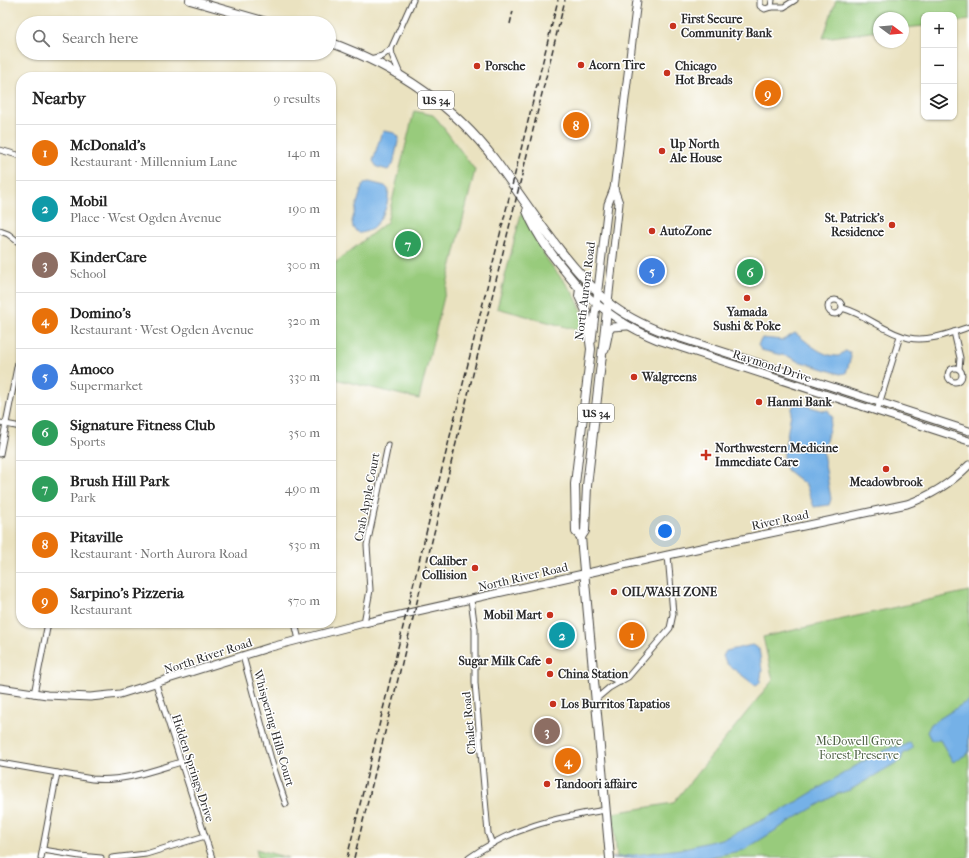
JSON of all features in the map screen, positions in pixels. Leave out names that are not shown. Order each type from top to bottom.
[{"type":"main road","points":[[190,0],[246,16]]},
{"type":"main road","name":"US 34","points":[[336,45],[370,59],[400,74],[431,96],[463,123],[494,160],[564,256],[597,293],[608,302],[586,492],[585,531],[581,537],[610,858]]},
{"type":"main road","name":"US 34","points":[[523,200],[534,229],[557,263],[580,289],[579,296],[586,311],[591,349]]},
{"type":"main road","name":"North Aurora Road","points":[[581,537],[576,532],[575,499],[584,397],[591,349]]},
{"type":"street","points":[[400,74],[392,55],[392,49],[413,0]]},
{"type":"street","name":"North Aurora Road","points":[[591,349],[608,204],[614,189],[637,0]]},
{"type":"street","points":[[760,0],[760,6],[763,9],[768,9],[771,7],[784,7],[795,0]]},
{"type":"street","points":[[771,7],[772,0]]},
{"type":"street","points":[[370,59],[382,56],[392,49]]},
{"type":"street","points":[[0,150],[16,155]]},
{"type":"street","name":"North Aurora Road","points":[[608,302],[619,202],[614,189]]},
{"type":"street","points":[[0,231],[12,236],[16,240]]},
{"type":"street","name":"Raymond Drive","points":[[580,289],[596,304],[628,326],[663,342],[969,441]]},
{"type":"street","name":"Raymond Drive","points":[[608,302],[624,314],[665,333],[969,431]]},
{"type":"street","points":[[842,308],[855,311],[900,336],[912,339],[954,332],[969,327]]},
{"type":"street","points":[[602,355],[606,348],[609,331],[612,327],[628,326]]},
{"type":"street","points":[[954,332],[960,358],[959,369]]},
{"type":"street","points":[[877,412],[900,336]]},
{"type":"street","points":[[0,454],[3,424],[16,368]]},
{"type":"street","points":[[3,424],[16,427]]},
{"type":"street","name":"Crab Apple Court","points":[[364,623],[370,590],[367,545],[388,445]]},
{"type":"street","name":"River Road","points":[[585,574],[907,504],[925,498],[945,486],[969,465]]},
{"type":"street","points":[[596,699],[635,669],[672,624],[673,614],[668,555]]},
{"type":"street","name":"North River Road","points":[[0,688],[34,694],[78,697],[112,695],[156,684],[299,640],[364,623],[585,574]]},
{"type":"street","name":"Chalet Road","points":[[471,600],[476,629],[475,679],[488,833],[492,844]]},
{"type":"street","points":[[34,694],[47,628]]},
{"type":"street","points":[[296,628],[299,640]]},
{"type":"street","name":"Whispering Hills Court","points":[[243,656],[272,763],[286,804]]},
{"type":"street","points":[[593,670],[620,682]]},
{"type":"street","name":"Hidden Springs Drive","points":[[156,684],[212,858]]},
{"type":"street","points":[[0,763],[92,779],[116,780],[134,777],[181,762]]},
{"type":"street","points":[[42,858],[57,773]]},
{"type":"street","points":[[470,858],[517,831],[540,822],[571,815],[606,810]]},
{"type":"street","points":[[112,858],[156,852],[205,836]]},
{"type":"street","points":[[43,850],[101,858]]},
{"type":"green space","points":[[836,0],[969,0],[969,20],[957,22],[957,12],[921,12],[921,26],[909,27],[909,12],[873,12],[873,32],[823,38]]},
{"type":"green space","points":[[414,111],[433,115],[475,170],[419,399],[336,379],[336,262],[387,222]]},
{"type":"green space","points":[[522,210],[534,237],[545,256],[577,301],[583,320],[584,332],[497,308]]},
{"type":"green space","name":"McDowell Grove Forest Preserve","points":[[969,591],[969,858],[617,858],[613,813],[673,803],[773,680],[763,637]]},
{"type":"green space","points":[[256,849],[288,858],[258,858]]},
{"type":"water","points":[[384,131],[395,133],[399,137],[393,165],[388,170],[377,167],[373,161],[381,134]]},
{"type":"water","points":[[369,182],[385,186],[388,189],[387,203],[385,210],[377,224],[365,232],[358,233],[353,228],[352,221],[362,187],[365,183]]},
{"type":"water","points":[[795,333],[815,348],[826,354],[839,356],[845,351],[850,352],[851,357],[846,373],[840,374],[795,360],[790,357],[761,350],[758,345],[762,338],[783,340]]},
{"type":"water","points":[[796,403],[825,411],[828,410],[832,417],[823,453],[831,499],[829,505],[814,507],[806,485],[787,470],[784,463],[784,452],[792,408]]},
{"type":"water","points":[[752,645],[759,648],[762,671],[760,683],[756,686],[727,664],[723,656],[726,651]]},
{"type":"water","points":[[969,700],[969,753],[953,762],[940,740],[931,740],[927,732],[931,724]]},
{"type":"water","points":[[910,742],[913,748],[903,754],[901,760],[850,790],[837,794],[744,850],[706,858],[612,858],[680,849],[726,838],[786,808],[869,758],[895,746],[899,748]]},
{"type":"railway","points":[[347,858],[558,0]]},
{"type":"railway","points":[[354,858],[565,0]]},
{"type":"railway","points":[[510,24],[513,11]]},
{"type":"place","name":"First Secure Community Bank","points":[[673,26]]},
{"type":"place","name":"Acorn Tire","points":[[581,65]]},
{"type":"place","name":"Porsche","points":[[477,66]]},
{"type":"place","name":"Chicago Hot Breads","points":[[667,73]]},
{"type":"place","name":"Sarpino's Pizzeria","points":[[768,93]]},
{"type":"place","name":"Pitaville","points":[[576,125]]},
{"type":"place","name":"Up North Ale House","points":[[662,151]]},
{"type":"place","name":"St. Patrick's Residence","points":[[892,225]]},
{"type":"place","name":"AutoZone","points":[[652,231]]},
{"type":"place","name":"Brush Hill Park","points":[[408,244]]},
{"type":"place","name":"Amoco","points":[[652,271]]},
{"type":"place","name":"Signature Fitness Club","points":[[750,272]]},
{"type":"place","name":"Yamada Sushi & Poke","points":[[747,298]]},
{"type":"place","name":"Walgreens","points":[[634,377]]},
{"type":"place","name":"Hanmi Bank","points":[[759,402]]},
{"type":"place","name":"Northwestern Medicine Immediate Care","points":[[706,455]]},
{"type":"place","name":"Meadowbrook","points":[[886,469]]},
{"type":"place","name":"Caliber Collision","points":[[475,568]]},
{"type":"place","name":"OIL/WASH ZONE","points":[[614,592]]},
{"type":"place","name":"Mobil Mart","points":[[550,615]]},
{"type":"place","name":"Mobil","points":[[562,635]]},
{"type":"place","name":"McDonald's","points":[[632,635]]},
{"type":"place","name":"Sugar Milk Cafe","points":[[549,661]]},
{"type":"place","name":"China Station","points":[[550,674]]},
{"type":"place","name":"Los Burritos Tapatios","points":[[553,704]]},
{"type":"place","name":"KinderCare","points":[[547,731]]},
{"type":"place","name":"Domino's","points":[[568,761]]},
{"type":"place","name":"Tandoori affaire","points":[[547,784]]}]
